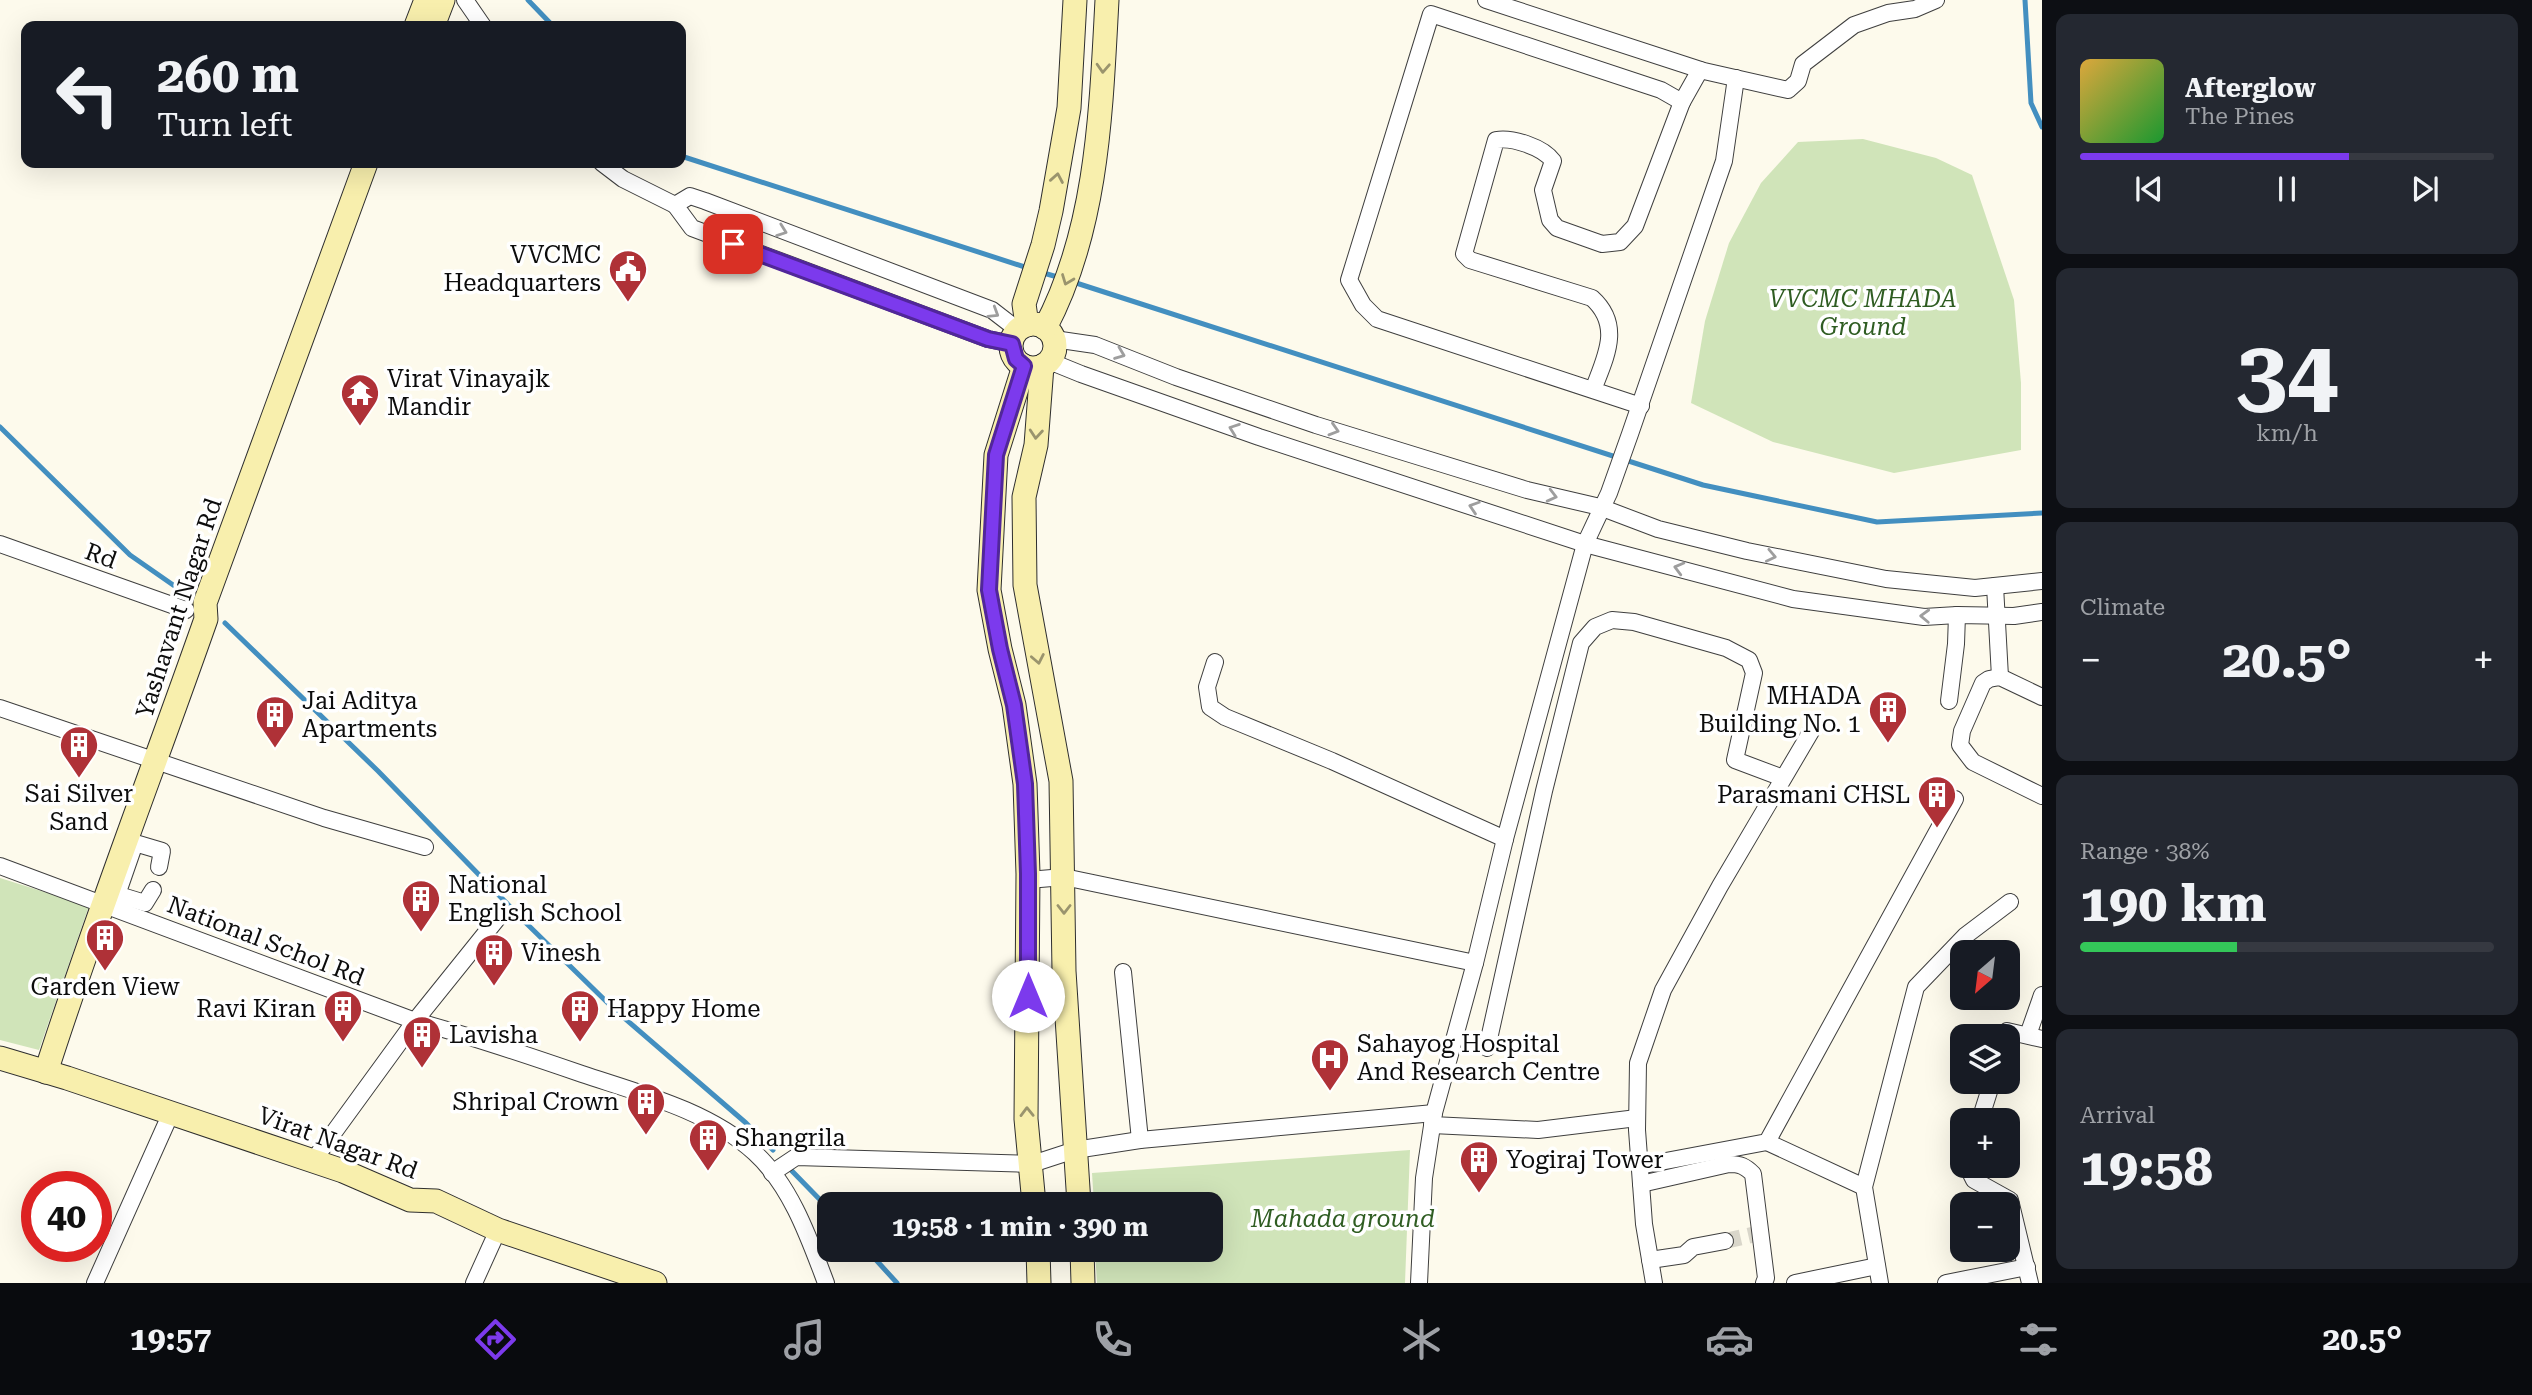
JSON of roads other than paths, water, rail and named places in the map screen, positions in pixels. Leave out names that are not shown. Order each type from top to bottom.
[{"type":"street","points":[[418,21],[426,0]]},
{"type":"street","points":[[435,21],[443,0]]},
{"type":"street","points":[[465,0],[480,21]]},
{"type":"street","points":[[1075,0],[1069,108],[1044,245],[1035,337],[1035,445],[1024,497],[1025,586],[1061,781],[1064,971],[1078,1192]]},
{"type":"street","points":[[1033,1192],[1026,1119],[1028,880],[1023,771],[1014,705],[989,590],[996,455],[1035,337],[1077,253],[1101,110],[1107,0]]},
{"type":"street","points":[[1486,0],[1700,70],[1788,90],[1798,81],[1803,64],[1854,24],[1888,13],[1915,9],[1936,0]]},
{"type":"street","points":[[1640,406],[1377,319],[1363,305],[1349,280],[1432,7],[1661,90],[1682,102]]},
{"type":"street","points":[[1593,390],[1611,337],[1602,307],[1592,298],[1470,260],[1464,254],[1496,140],[1505,138],[1548,153],[1553,161],[1543,190],[1550,220],[1557,228],[1602,244],[1620,242],[1634,226],[1682,102],[1700,70]]},
{"type":"street","points":[[1419,1283],[1424,1178],[1433,1119],[1505,839],[1585,544],[1609,493],[1724,161],[1736,78]]},
{"type":"street","name":"Yashavant Nagar Rd","points":[[49,1065],[156,762],[196,615],[205,603],[364,168]]},
{"type":"street","points":[[196,615],[216,607],[225,586],[380,168]]},
{"type":"street","points":[[609,168],[623,179],[675,205],[692,228],[988,339],[1035,337],[1095,345],[1176,377],[1316,425],[1527,490],[1600,508],[1658,528],[1817,566],[1886,579],[1975,588],[2042,582]]},
{"type":"street","points":[[675,205],[690,196],[992,310],[1035,337],[1259,438],[1585,544],[1793,599],[1924,617],[2014,616],[2042,612]]},
{"type":"street","points":[[1051,211],[1084,220]]},
{"type":"street","name":"Rd","points":[[0,544],[196,615]]},
{"type":"street","points":[[1995,586],[2000,677]]},
{"type":"street","points":[[1949,701],[1957,615]]},
{"type":"street","points":[[1487,1048],[1541,804],[1581,643],[1595,627],[1612,620],[1634,622],[1726,648],[1749,660],[1754,673],[1735,761],[1783,778]]},
{"type":"street","points":[[1215,662],[1207,687],[1210,707],[1225,717],[1332,761],[1505,839]]},
{"type":"street","points":[[2042,697],[2000,677],[1983,683],[1962,731],[1960,745],[1973,762],[2042,796]]},
{"type":"street","points":[[0,708],[324,818],[425,847]]},
{"type":"street","points":[[1654,1283],[1644,1183],[1639,1166],[1638,1063],[1663,990],[1720,886],[1816,723]]},
{"type":"street","points":[[1768,1142],[1955,799]]},
{"type":"street","points":[[109,894],[135,843],[162,851],[159,867]]},
{"type":"street","points":[[0,866],[145,903],[153,890]]},
{"type":"street","points":[[1028,880],[1063,877],[1475,963]]},
{"type":"street","name":"National Schol Rd","points":[[109,894],[415,1021],[467,1035],[669,1103],[719,1128],[775,1171],[804,1223],[826,1283]]},
{"type":"street","points":[[1879,1275],[1864,1187],[1916,986],[1965,936],[2010,902]]},
{"type":"street","points":[[0,1044],[49,1065],[317,1156],[415,1021],[496,919]]},
{"type":"street","points":[[1123,972],[1140,1140]]},
{"type":"street","points":[[2035,1037],[2042,995]]},
{"type":"street","name":"Virat Nagar Rd","points":[[0,1058],[49,1065],[171,1113],[317,1156],[410,1199],[436,1201],[498,1230],[655,1283]]},
{"type":"street","points":[[95,1283],[171,1113]]},
{"type":"street","points":[[775,1171],[796,1157],[1032,1164],[1075,1150],[1140,1140],[1433,1119],[1538,1130],[1637,1118]]},
{"type":"street","points":[[1639,1166],[1768,1142],[1864,1187]]},
{"type":"street","points":[[1644,1183],[1729,1164],[1740,1164],[1753,1174],[1765,1283]]},
{"type":"street","points":[[1946,1283],[2028,1275],[2010,1200],[1972,1178]]},
{"type":"street","points":[[474,1283],[498,1230]]},
{"type":"street","points":[[1653,1259],[1684,1255],[1693,1247],[1725,1241]]},
{"type":"street","points":[[1653,1259],[1662,1283]]},
{"type":"street","points":[[1038,1262],[1039,1283]]},
{"type":"street","points":[[1082,1262],[1083,1283]]},
{"type":"street","points":[[1795,1283],[1879,1275]]},
{"type":"street","points":[[1842,1283],[1879,1275]]},
{"type":"waterway","points":[[528,0],[548,21]]},
{"type":"waterway","points":[[2025,0],[2031,103],[2042,127]]},
{"type":"waterway","points":[[686,158],[1031,269]]},
{"type":"waterway","points":[[1040,272],[1061,278]]},
{"type":"waterway","points":[[1070,281],[1703,485],[1877,522],[2042,513]]},
{"type":"waterway","points":[[0,427],[130,555],[199,603]]},
{"type":"waterway","points":[[225,623],[378,771],[615,1010],[746,1123],[773,1150]]},
{"type":"waterway","points":[[791,1170],[817,1197]]},
{"type":"waterway","points":[[878,1262],[897,1283]]},
{"type":"tunnel","points":[[1725,1241],[1756,1234]]},
{"type":"place","name":"VVCMC Headquarters","points":[[628,303]]},
{"type":"place","name":"Virat Vinayajk Mandir","points":[[360,427]]},
{"type":"place","name":"MHADA Building No. 1","points":[[1888,744]]},
{"type":"place","name":"Jai Aditya Apartments","points":[[275,749]]},
{"type":"place","name":"Sai Silver Sand","points":[[79,779]]},
{"type":"place","name":"Parasmani CHSL","points":[[1937,829]]},
{"type":"place","name":"National English School","points":[[421,933]]},
{"type":"place","name":"Garden View","points":[[105,972]]},
{"type":"place","name":"Vinesh","points":[[494,987]]},
{"type":"place","name":"Ravi Kiran","points":[[343,1043]]},
{"type":"place","name":"Happy Home","points":[[580,1043]]},
{"type":"place","name":"Lavisha","points":[[422,1069]]},
{"type":"place","name":"Sahayog Hospital And Research Centre","points":[[1330,1092]]},
{"type":"place","name":"Shripal Crown","points":[[646,1136]]},
{"type":"place","name":"Shangrila","points":[[708,1172]]},
{"type":"place","name":"Yogiraj Tower","points":[[1479,1194]]},
{"type":"park label","name":"VVCMC MHADA Ground","points":[[1863,313]]},
{"type":"park label","name":"Mahada ground","points":[[1343,1219]]}]
